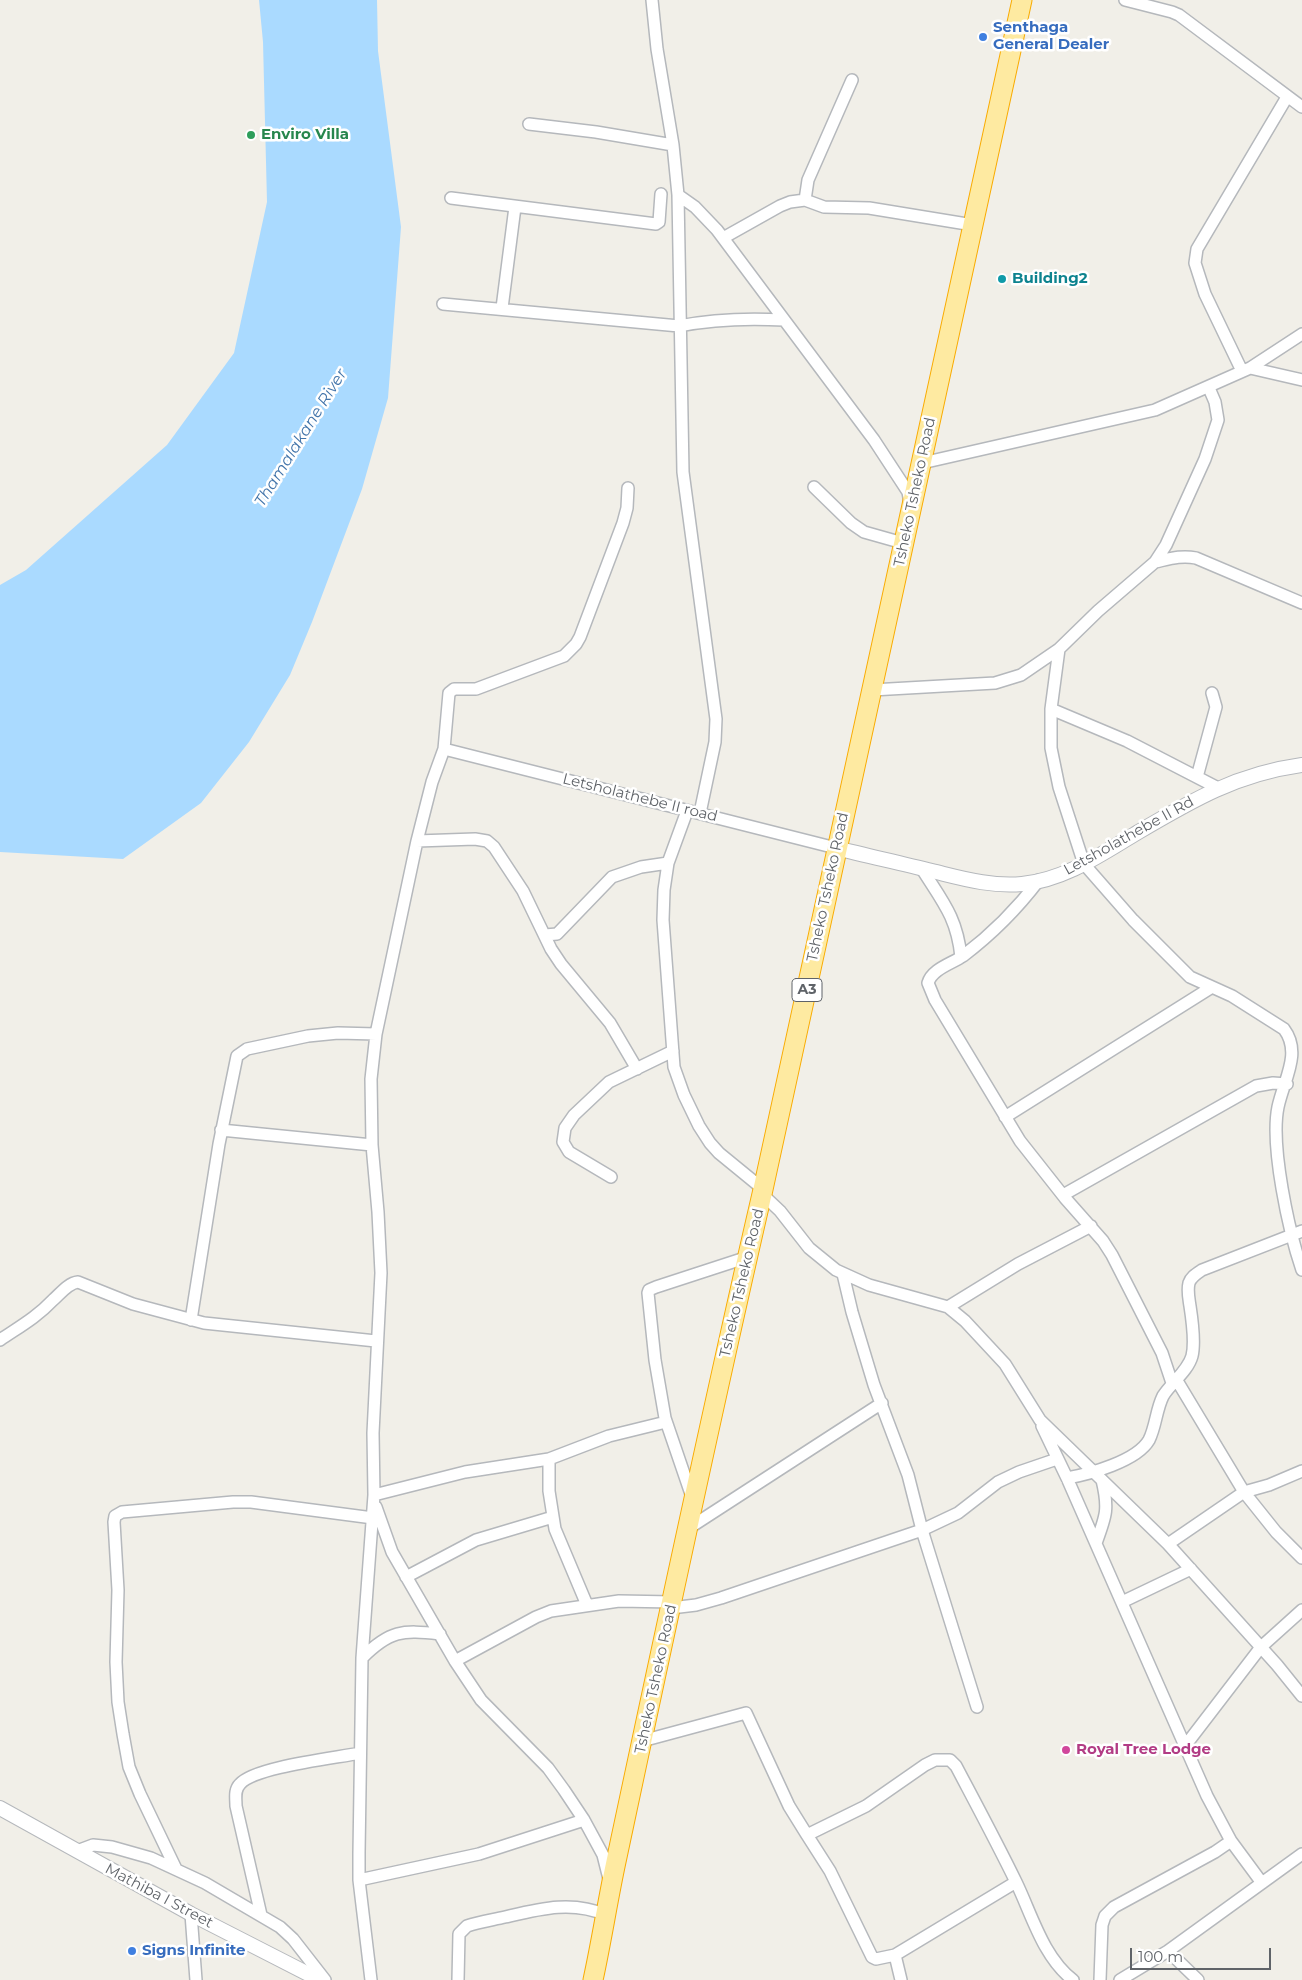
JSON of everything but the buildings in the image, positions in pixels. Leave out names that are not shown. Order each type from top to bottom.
[{"type":"highway","name":"Tsheko Tsheko Road","points":[[593,1980],[720,1377],[763,1191],[836,848],[922,463],[1022,0]]},
{"type":"street","points":[[652,0],[657,49],[678,195],[683,472],[717,724],[714,750],[700,813]]},
{"type":"street","points":[[1125,0],[1179,15],[1302,107]]},
{"type":"street","points":[[805,200],[808,180],[852,80]]},
{"type":"street","points":[[1246,369],[1205,294],[1194,257],[1287,97]]},
{"type":"street","points":[[529,124],[596,132],[672,145]]},
{"type":"street","points":[[451,198],[656,224],[659,222],[662,194]]},
{"type":"street","points":[[678,195],[706,216],[723,238],[893,467],[908,492],[911,507]]},
{"type":"street","points":[[723,238],[780,206],[790,202],[805,200],[824,207],[870,208],[973,225]]},
{"type":"street","points":[[502,308],[515,207]]},
{"type":"street","points":[[443,304],[679,326],[736,318],[784,320]]},
{"type":"street","points":[[922,463],[1148,412],[1209,388],[1246,369],[1302,334]]},
{"type":"street","points":[[1246,369],[1302,380]]},
{"type":"street","points":[[872,690],[995,683],[1021,675],[1058,649],[1154,562],[1166,545],[1205,459],[1214,433],[1218,413],[1209,388]]},
{"type":"street","points":[[814,487],[851,523],[864,532],[904,543]]},
{"type":"street","points":[[371,1980],[360,1880],[360,1753],[362,1658],[374,1497],[373,1433],[376,1341],[381,1273],[372,1145],[371,1079],[376,1034],[417,841],[431,787],[444,749],[450,690],[476,689],[564,656],[576,644],[623,522],[627,508],[628,488]]},
{"type":"street","points":[[1154,562],[1187,556],[1196,558],[1302,603]]},
{"type":"street","points":[[1058,649],[1051,709],[1051,748],[1055,771],[1084,864],[1133,920],[1182,971],[1198,982],[1232,996],[1284,1029],[1299,1046],[1293,1069],[1278,1107],[1277,1132],[1280,1174],[1297,1233],[1302,1270]]},
{"type":"street","points":[[1197,777],[1216,707],[1212,693]]},
{"type":"street","points":[[1051,709],[1127,741],[1218,788]]},
{"type":"street","name":"Letsholathebe II road","points":[[444,749],[836,848]]},
{"type":"street","name":"Letsholathebe II Rd","points":[[836,848],[976,882],[1022,884],[1052,878],[1084,864],[1218,788],[1259,773],[1302,765]]},
{"type":"street","points":[[687,810],[668,863],[663,920],[674,1067],[699,1126],[719,1153],[763,1191],[809,1248],[823,1260],[843,1274],[869,1285],[948,1308],[964,1321],[1004,1364],[1040,1420],[1207,1796],[1231,1841],[1262,1883]]},
{"type":"street","points":[[417,841],[475,839],[487,841],[494,847],[518,883],[561,964],[610,1023],[636,1069]]},
{"type":"street","points":[[545,935],[557,934],[612,877],[640,867],[668,863]]},
{"type":"street","points":[[922,868],[951,915],[959,941],[961,957]]},
{"type":"street","points":[[1040,880],[994,931],[961,957],[935,972],[928,983],[935,1000],[1020,1141],[1063,1195],[1091,1226],[1112,1255],[1138,1302],[1174,1381],[1244,1492],[1276,1532],[1302,1558]]},
{"type":"street","points":[[1006,1117],[1212,987]]},
{"type":"street","points":[[191,1320],[221,1130],[235,1060],[241,1052],[308,1036],[338,1033],[376,1034]]},
{"type":"street","points":[[611,1177],[569,1152],[563,1142],[564,1128],[574,1115],[609,1082],[673,1051]]},
{"type":"street","points":[[1063,1195],[1256,1086],[1273,1083],[1287,1084]]},
{"type":"street","points":[[221,1130],[372,1145]]},
{"type":"street","points":[[948,1308],[1018,1264],[1091,1226]]},
{"type":"street","points":[[1067,1478],[1098,1475],[1144,1445],[1149,1439],[1162,1397],[1184,1370],[1192,1356],[1191,1314],[1188,1290],[1192,1276],[1202,1270],[1297,1233]]},
{"type":"street","points":[[694,1503],[666,1422],[655,1360],[648,1297],[649,1290],[748,1257]]},
{"type":"street","points":[[843,1274],[852,1312],[908,1475],[922,1530],[977,1706]]},
{"type":"street","points":[[0,1340],[22,1327],[74,1282],[81,1283],[133,1304],[191,1320],[235,1327],[376,1341]]},
{"type":"street","points":[[689,1528],[882,1403]]},
{"type":"street","points":[[1040,1420],[1191,1568],[1302,1696]]},
{"type":"street","points":[[374,1497],[465,1472],[549,1459],[609,1436],[666,1422]]},
{"type":"street","points":[[455,1660],[536,1617],[563,1608],[619,1601],[696,1605],[722,1598],[922,1530],[958,1513],[998,1482],[1057,1458]]},
{"type":"street","points":[[549,1459],[549,1491],[553,1517],[559,1539],[586,1605]]},
{"type":"street","points":[[1168,1544],[1244,1492],[1269,1486],[1302,1471]]},
{"type":"street","points":[[1096,1543],[1107,1510],[1107,1502],[1098,1475]]},
{"type":"street","points":[[374,1497],[385,1534],[406,1577],[455,1660],[481,1700],[548,1768],[584,1820],[603,1855],[612,1888]]},
{"type":"street","points":[[176,1869],[129,1767],[123,1734],[118,1702],[116,1662],[118,1590],[115,1516],[122,1512],[251,1502],[373,1518]]},
{"type":"street","points":[[406,1577],[476,1540],[553,1517]]},
{"type":"street","points":[[1122,1602],[1191,1568]]},
{"type":"street","points":[[1185,1746],[1261,1647],[1302,1610]]},
{"type":"street","points":[[362,1658],[373,1647],[396,1634],[410,1631],[440,1634]]},
{"type":"street","points":[[642,1741],[746,1713],[789,1806],[830,1871],[872,1957],[880,1959],[895,1955],[1016,1882]]},
{"type":"street","points":[[261,1915],[236,1806],[237,1788],[241,1782],[258,1772],[360,1753]]},
{"type":"street","points":[[807,1835],[866,1806],[925,1765],[942,1758],[950,1760],[956,1766],[1016,1882],[1047,1949],[1058,1966],[1073,1980]]},
{"type":"street","name":"Mathiba I Street","points":[[0,1808],[192,1914],[320,1980]]},
{"type":"street","points":[[360,1880],[479,1854],[584,1820]]},
{"type":"street","points":[[1100,1980],[1101,1934],[1105,1916],[1114,1907],[1215,1852],[1231,1841]]},
{"type":"street","points":[[77,1851],[93,1845],[112,1847],[151,1858],[176,1869],[280,1927],[293,1939],[325,1980]]},
{"type":"street","points":[[1120,1980],[1168,1951],[1302,1854]]},
{"type":"street","points":[[458,1980],[459,1934],[467,1926],[547,1907],[570,1906],[594,1910],[606,1915]]},
{"type":"street","points":[[192,1914],[196,1980]]},
{"type":"street","points":[[1168,1951],[1198,1980]]},
{"type":"street","points":[[895,1955],[901,1980]]},
{"type":"water","name":"Thamalakane River","points":[[259,0],[377,0],[378,51],[401,227],[388,398],[362,489],[290,675],[249,742],[201,803],[123,859],[0,852],[0,585],[26,570],[167,445],[234,353],[267,202],[263,42]]},
{"type":"place","name":"Senthaga General Dealer","points":[[983,37]]},
{"type":"place","name":"Enviro Villa","points":[[251,135]]},
{"type":"place","name":"Building2","points":[[1002,279]]},
{"type":"place","name":"Royal Tree Lodge","points":[[1066,1750]]},
{"type":"place","name":"Signs Infinite","points":[[132,1951]]}]
